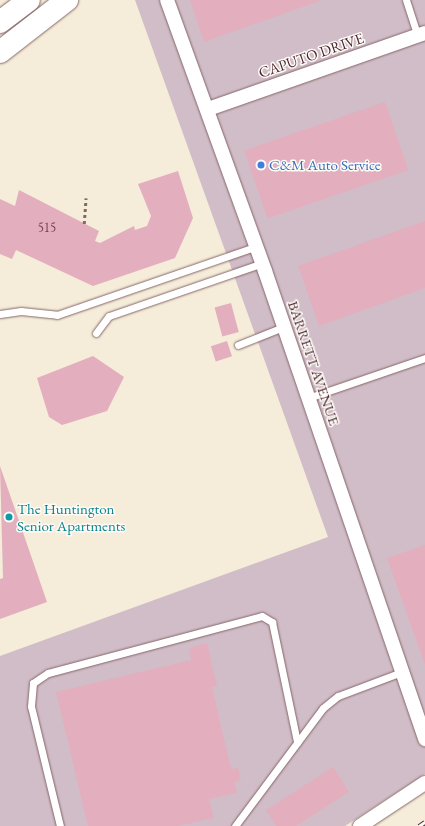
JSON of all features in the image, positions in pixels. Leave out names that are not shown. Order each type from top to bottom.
[{"type":"main road","points":[[0,22],[29,0]]},
{"type":"main road","points":[[0,52],[67,0]]},
{"type":"street","name":"BARRETT AVENUE","points":[[167,0],[263,263],[283,327],[425,739]]},
{"type":"street","name":"CAPUTO DRIVE","points":[[208,109],[422,34]]},
{"type":"street","points":[[360,826],[425,783]]},
{"type":"lane","points":[[406,0],[422,34]]},
{"type":"lane","points":[[0,314],[10,311],[58,315],[257,246]]},
{"type":"lane","points":[[96,333],[109,316],[263,263]]},
{"type":"lane","points":[[238,345],[283,327]]},
{"type":"lane","points":[[308,398],[425,358]]},
{"type":"lane","points":[[60,826],[31,706],[33,683],[48,673],[262,616],[272,622],[297,742]]},
{"type":"lane","points":[[235,826],[323,708],[338,696],[402,672]]},
{"type":"path","points":[[84,224],[86,198]]},
{"type":"shaded area","points":[[135,0],[425,0],[425,774],[345,826],[0,826],[0,656],[328,537]]},
{"type":"building","points":[[190,0],[322,0],[204,42]]},
{"type":"building","points":[[385,102],[408,170],[268,219],[244,151]]},
{"type":"building","points":[[178,171],[193,218],[175,258],[93,286],[16,250],[12,259],[0,254],[0,199],[15,206],[19,190],[99,231],[95,241],[100,243],[134,226],[135,230],[147,226],[151,216],[138,184]]},
{"type":"building","points":[[425,221],[425,288],[319,326],[298,266]]},
{"type":"building","points":[[231,303],[239,332],[222,336],[215,307]]},
{"type":"building","points":[[227,341],[232,356],[216,361],[211,346]]},
{"type":"building","points":[[93,356],[124,377],[107,411],[62,425],[49,417],[37,378]]},
{"type":"building","name":"The Huntington Senior Apartments","points":[[0,466],[47,602],[0,619],[0,579],[3,578]]},
{"type":"building","points":[[425,545],[425,665],[387,558]]},
{"type":"building","points":[[207,643],[217,686],[212,687],[231,769],[238,768],[241,780],[234,782],[237,793],[209,799],[214,818],[177,826],[88,826],[56,692],[191,660],[189,648]]},
{"type":"building","points":[[333,767],[349,792],[296,826],[276,826],[266,810]]},
{"type":"railway","points":[[419,826],[425,822]]},
{"type":"place","name":"C&M Auto Service","points":[[261,165]]},
{"type":"place","name":"The Huntington Senior Apartments","points":[[9,517]]}]
